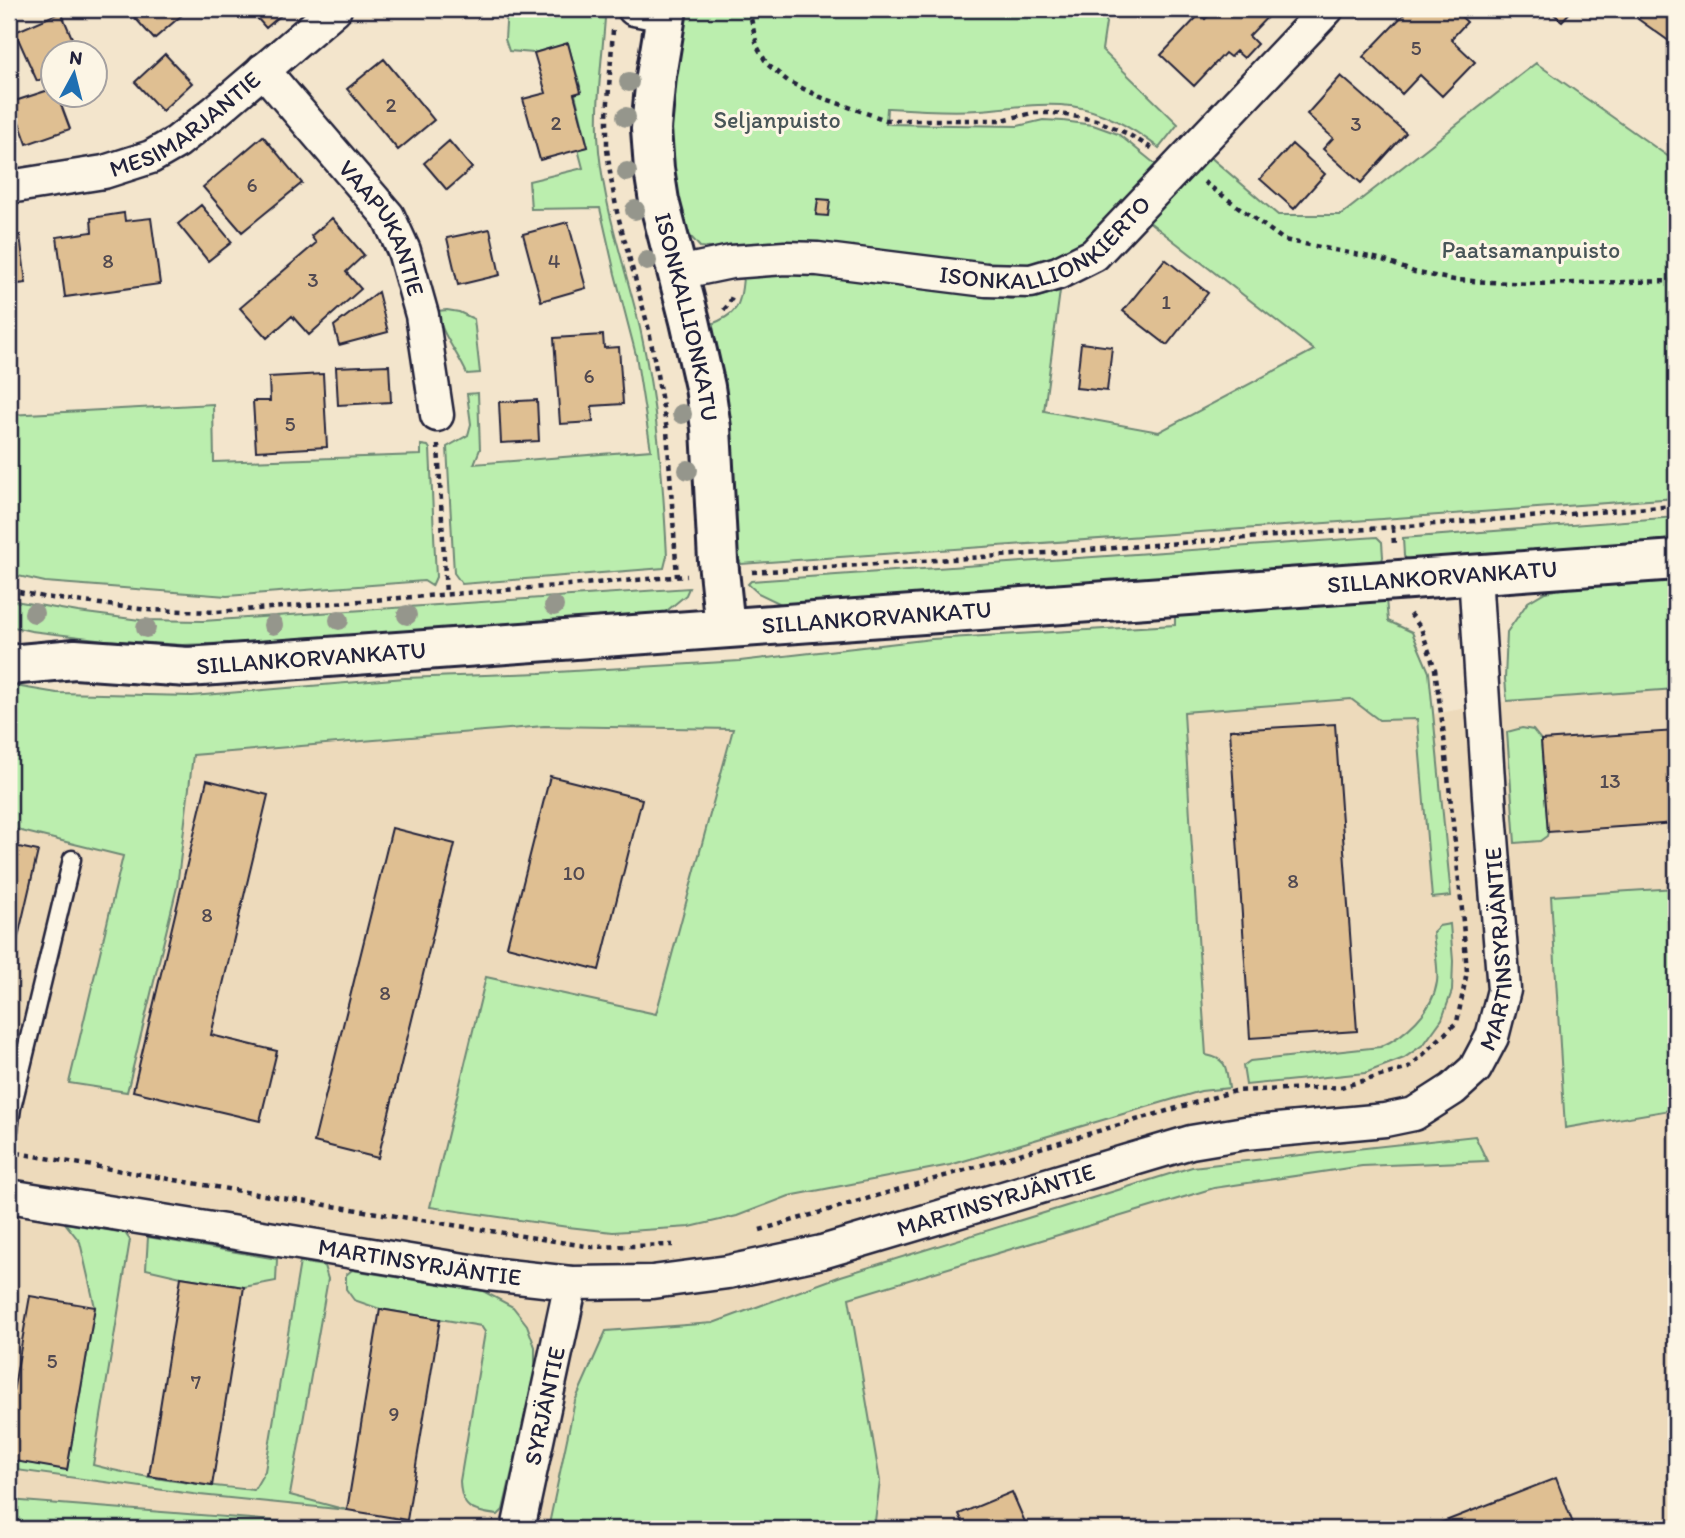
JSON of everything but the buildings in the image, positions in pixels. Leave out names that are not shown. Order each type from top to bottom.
[{"type":"main road","name":"ISONKALLIONKATU","points":[[645,14],[656,76],[651,129],[659,201],[705,387],[711,428],[718,561],[725,628]]},
{"type":"main road","name":"SILLANKORVANKATU","points":[[9,665],[75,659],[188,667],[1676,560]]},
{"type":"main road","name":"SILLANKORVANKATU","points":[[9,638],[75,659]]},
{"type":"street","name":"MESIMARJANTIE","points":[[9,187],[104,172],[152,157],[177,142],[335,9]]},
{"type":"street","name":"ISONKALLIONKIERTO","points":[[678,273],[731,262],[796,258],[986,280],[1031,281],[1058,273],[1094,255],[1327,9]]},
{"type":"street","name":"VAAPUKANTIE","points":[[263,71],[388,216],[404,251],[422,315],[437,415]]},
{"type":"street","name":"MARTINSYRJÄNTIE","points":[[9,1196],[477,1272],[571,1283],[652,1282],[729,1272],[822,1252],[1191,1142],[1245,1133],[1385,1120],[1415,1114],[1475,1069],[1492,1037],[1504,990],[1475,574]]},
{"type":"street","name":"SYRJÄNTIE","points":[[518,1529],[571,1283]]},
{"type":"lane","points":[[9,1130],[72,859]]},
{"type":"path","points":[[749,9],[757,46],[767,64],[789,82],[823,98],[886,120],[1002,120],[1033,113],[1054,113],[1096,120],[1126,133],[1179,164],[1284,240],[1380,259],[1414,272],[1454,280],[1528,284],[1676,281]]},
{"type":"path","points":[[645,14],[607,116],[607,149],[617,212],[649,330],[667,430],[677,577]]},
{"type":"path","points":[[437,415],[446,595]]},
{"type":"path","points":[[1393,528],[1676,506]]},
{"type":"path","points":[[751,1233],[1235,1091],[1341,1087],[1409,1068],[1457,1021],[1467,972],[1439,692],[1435,669],[1421,628],[1398,599],[1397,579]]},
{"type":"path","points":[[9,1151],[257,1194],[592,1247],[685,1244]]},
{"type":"shaded area","points":[[1223,647],[1422,716],[1507,701],[1676,688],[1676,888],[1551,897],[1565,1127],[1676,1109],[1676,1529],[873,1529],[880,1481],[849,1298],[713,1323],[606,1331],[575,1401],[548,1529],[377,1529],[9,1500],[9,824],[180,860],[193,755],[544,726],[733,728]]},
{"type":"green space","points":[[507,9],[542,9],[605,18],[598,101],[599,151],[606,196],[640,328],[651,384],[663,498],[667,556],[664,568],[462,584],[454,573],[447,447],[468,435],[471,424],[467,394],[478,393],[480,449],[474,464],[651,450],[636,355],[600,208],[531,209],[529,181],[583,168],[578,149],[588,147],[574,90],[580,86],[568,44],[534,53],[509,51],[505,39]]},
{"type":"green space","name":"Seljanpuisto","points":[[683,9],[1108,9],[1102,50],[1178,124],[1159,148],[1118,121],[1071,106],[1037,105],[956,111],[887,108],[886,124],[1018,126],[1043,120],[1093,125],[1118,134],[1159,167],[1096,233],[1078,248],[1064,256],[1016,269],[789,243],[764,242],[721,249],[700,247],[684,229],[678,212],[668,144],[671,90]]},
{"type":"green space","name":"Paatsamanpuisto","points":[[1536,63],[1676,162],[1676,498],[741,564],[737,556],[709,325],[726,317],[736,308],[743,277],[781,273],[813,274],[1010,299],[1060,291],[1044,411],[1159,432],[1314,350],[1148,221],[1209,156],[1278,215],[1341,215]]},
{"type":"green space","points":[[447,310],[474,319],[480,373],[467,374],[446,336],[437,311]]},
{"type":"green space","points":[[213,404],[214,462],[421,455],[421,445],[428,446],[436,577],[432,586],[424,581],[227,596],[45,582],[9,574],[9,415]]},
{"type":"green space","points":[[1676,517],[1676,539],[1407,560],[1404,556],[1403,538]]},
{"type":"green space","points":[[1377,537],[1382,542],[1382,561],[1307,567],[781,604],[758,593],[748,584],[751,581]]},
{"type":"green space","points":[[1676,579],[1676,689],[1507,701],[1507,632],[1528,602],[1545,592],[1570,587]]},
{"type":"green space","points":[[689,588],[686,595],[663,614],[262,642],[182,645],[105,640],[9,626],[9,600],[140,620],[203,621]]},
{"type":"green space","points":[[1386,599],[1388,621],[1412,632],[1429,672],[1451,896],[1432,898],[1417,719],[1379,720],[1351,699],[1184,712],[1206,1055],[1225,1065],[1229,1088],[1201,1091],[950,1165],[789,1196],[737,1216],[690,1227],[613,1232],[430,1207],[486,977],[656,1014],[733,729],[544,726],[193,755],[177,887],[127,1092],[69,1083],[123,856],[9,828],[9,685],[57,693],[192,696],[405,678],[740,661],[932,639],[1175,625],[1175,613]]},
{"type":"green space","points":[[1522,728],[1533,730],[1541,740],[1548,832],[1540,841],[1515,843],[1507,732]]},
{"type":"green space","points":[[1676,888],[1676,1109],[1565,1128],[1551,896]]},
{"type":"green space","points":[[1450,924],[1452,991],[1442,1019],[1424,1044],[1404,1058],[1365,1073],[1246,1085],[1243,1066],[1250,1061],[1380,1047],[1408,1029],[1430,1003],[1437,982],[1433,932],[1439,926]]},
{"type":"green space","points":[[1475,1136],[1487,1161],[1362,1166],[1214,1188],[849,1298],[880,1481],[874,1529],[548,1529],[575,1401],[606,1331],[713,1323],[841,1276],[1192,1167]]},
{"type":"green space","points":[[65,1223],[125,1233],[130,1240],[93,1465],[153,1478],[254,1490],[265,1471],[300,1262],[324,1266],[328,1279],[290,1495],[347,1510],[200,1495],[9,1469],[9,1460],[67,1469],[95,1307],[80,1242]]},
{"type":"green space","points":[[148,1237],[277,1259],[276,1281],[244,1287],[146,1269]]},
{"type":"green space","points":[[352,1270],[483,1291],[513,1307],[527,1325],[535,1347],[535,1373],[503,1510],[498,1515],[470,1507],[463,1498],[460,1481],[485,1332],[481,1326],[380,1309],[354,1300],[346,1289],[346,1275]]},
{"type":"green space","points":[[9,1500],[377,1529],[9,1529]]}]
